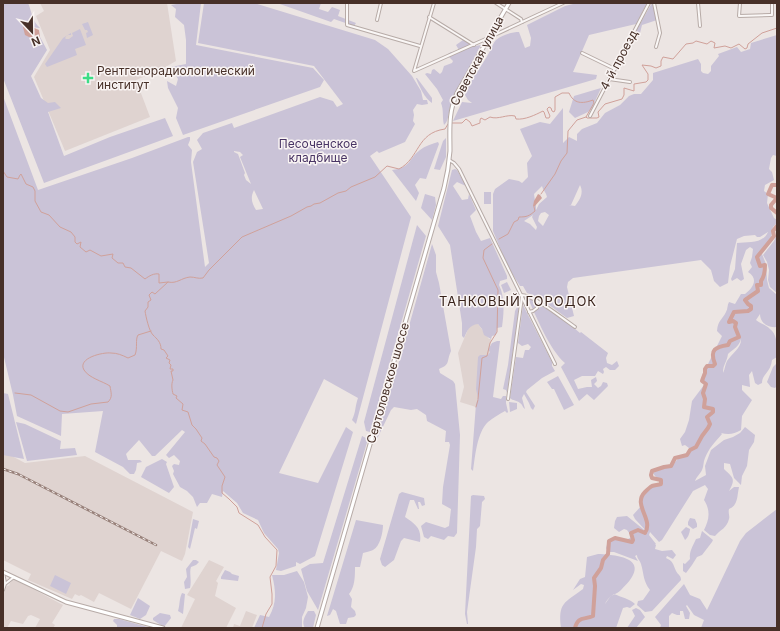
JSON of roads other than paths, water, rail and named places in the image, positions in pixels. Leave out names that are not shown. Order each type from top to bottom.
[{"type":"main road","name":"Советская улица","points":[[450,129],[452,106],[457,93],[509,3]]},
{"type":"main road","name":"Сертоловское шоссе","points":[[317,628],[444,188],[449,160],[450,129]]},
{"type":"main road","points":[[3,572],[66,602],[163,628]]},
{"type":"street","points":[[347,3],[347,25],[420,46]]},
{"type":"street","points":[[377,20],[381,3]]},
{"type":"street","points":[[434,3],[420,46],[414,71],[474,45],[563,3]]},
{"type":"street","points":[[496,3],[521,19],[522,22]]},
{"type":"street","name":"4-й проезд","points":[[590,116],[649,3]]},
{"type":"street","points":[[654,3],[660,33],[656,47]]},
{"type":"street","points":[[698,3],[700,26]]},
{"type":"street","points":[[740,3],[739,16],[770,15],[772,14],[772,3]]},
{"type":"street","points":[[429,17],[474,45]]},
{"type":"street","points":[[582,54],[615,69]]},
{"type":"street","points":[[609,79],[630,82]]},
{"type":"street","points":[[449,160],[454,163],[459,170],[555,364]]},
{"type":"street","points":[[521,296],[525,295],[537,301],[575,327]]},
{"type":"street","points":[[508,399],[521,296]]},
{"type":"street","points":[[529,312],[537,308],[537,301]]},
{"type":"street","points":[[3,572],[6,584]]},
{"type":"street","points":[[3,590],[6,584],[14,577]]},
{"type":"waterway","points":[[451,123],[462,123],[466,119],[472,126],[480,123],[481,118],[485,120],[490,117],[496,118],[515,116],[516,119],[523,119],[543,111],[546,118],[549,118],[550,116],[547,109],[549,107],[554,112],[555,97],[562,93],[569,93],[573,99],[579,102],[593,100],[594,103],[586,117],[597,118],[599,117],[598,112],[605,104],[622,99],[624,95],[624,88],[634,91],[634,84],[646,82],[648,80],[648,74],[642,65],[656,68],[661,66],[663,57],[673,59],[686,44],[696,41],[707,44],[711,41],[715,43],[714,48],[725,46],[731,48],[739,44],[745,49],[747,48],[748,44],[762,33],[777,28]]},
{"type":"waterway","points":[[541,194],[567,153],[568,131],[577,120],[586,117]]},
{"type":"waterway","points":[[262,628],[266,614],[272,604],[270,577],[276,566],[277,550],[265,537],[258,525],[239,513],[237,507],[222,493],[222,486],[225,477],[217,465],[219,461],[201,441],[202,438],[192,425],[188,412],[182,410],[183,404],[176,398],[177,396],[173,394],[173,380],[171,371],[173,371],[173,369],[170,369],[170,360],[166,358],[168,356],[164,350],[161,349],[160,343],[152,333],[147,320],[145,311],[148,307],[148,302],[151,300],[149,295],[152,292],[155,294],[168,282],[174,282],[190,277],[203,278],[242,237],[375,177],[387,166],[399,169],[411,159],[429,135],[436,131],[445,129],[448,124]]},
{"type":"waterway","points":[[3,171],[7,177],[18,179],[21,174],[26,184],[33,187],[35,191],[35,201],[41,212],[49,215],[60,227],[71,232],[75,237],[75,242],[77,244],[81,242],[80,247],[86,252],[90,250],[101,256],[113,254],[112,258],[118,263],[123,263],[125,267],[131,268],[145,279],[153,274],[159,274],[159,283],[168,282]]},
{"type":"waterway","points":[[777,185],[772,185],[768,194],[777,198],[771,205],[771,208],[777,213]]},
{"type":"waterway","points":[[499,239],[508,234],[514,222],[518,220],[519,217],[528,216],[535,211],[534,207]]},
{"type":"waterway","points":[[575,628],[576,624],[580,620],[593,616],[595,586],[594,578],[601,568],[603,560],[608,554],[609,541],[615,538],[632,542],[633,540],[631,533],[638,530],[645,533],[647,523],[641,502],[642,497],[651,486],[661,484],[661,480],[652,478],[652,471],[671,466],[675,458],[687,455],[690,450],[696,447],[708,428],[710,424],[707,417],[713,412],[713,409],[704,407],[705,399],[703,393],[706,384],[702,381],[705,369],[707,366],[713,366],[715,364],[713,352],[717,348],[728,345],[730,341],[739,337],[735,327],[736,323],[733,321],[729,322],[734,312],[748,311],[751,309],[751,306],[745,300],[758,291],[757,285],[761,285],[765,269],[765,265],[760,266],[757,257],[774,236],[773,231],[777,226]]},
{"type":"waterway","points":[[478,399],[482,358],[487,356],[490,343],[497,332],[498,290],[483,258],[484,250],[492,244]]},
{"type":"waterway","points":[[15,393],[31,395],[60,411],[68,412],[91,404],[108,402],[111,397],[110,386],[86,373],[83,366],[84,362],[87,359],[97,355],[107,353],[115,353],[128,358],[135,355],[138,335],[151,331]]},
{"type":"waterway","points":[[476,407],[478,400]]},
{"type":"railway","points":[[3,469],[18,474],[156,545]]},
{"type":"place","name":"Рентгенорадиологический институт","points":[[88,78]]},
{"type":"district","name":"ТАНКОВЫЙ ГОРОДОК","points":[[518,301]]},
{"type":"park label","name":"Песоченское кладбище","points":[[318,151]]}]
